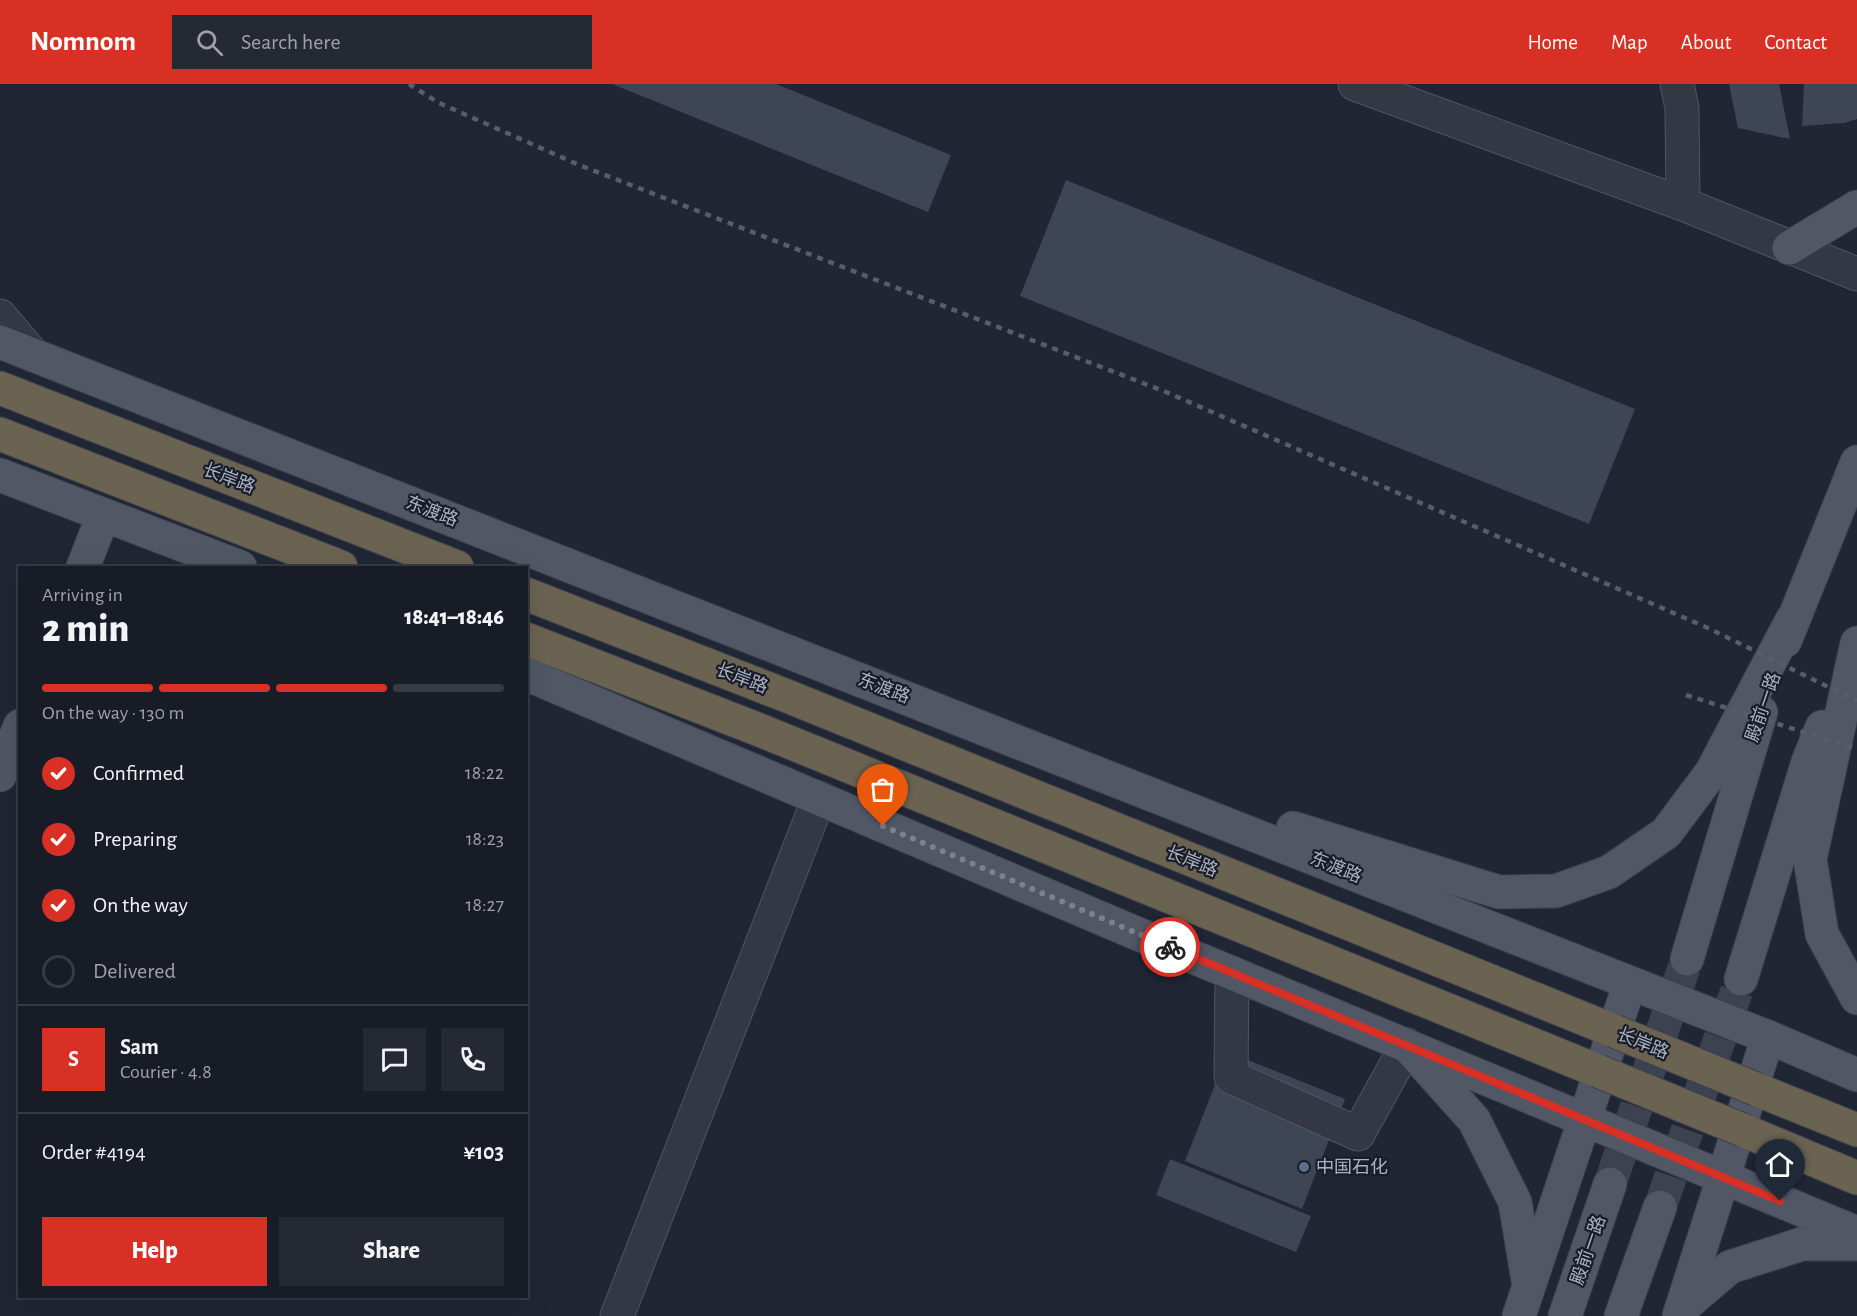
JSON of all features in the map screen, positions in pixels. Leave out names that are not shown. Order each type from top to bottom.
[{"type":"highway","name":"长岸路","points":[[0,388],[454,566]]},
{"type":"highway","points":[[0,434],[338,566]]},
{"type":"highway","name":"长岸路","points":[[528,595],[787,696],[1857,1130]]},
{"type":"highway","points":[[528,640],[767,733],[1857,1178]]},
{"type":"main road","points":[[1789,248],[1857,207]]},
{"type":"main road","name":"东渡路","points":[[0,342],[966,720],[1768,1037],[1857,1075]]},
{"type":"main road","name":"殿前一路","points":[[1687,959],[1751,740],[1792,620],[1857,462]]},
{"type":"main road","points":[[0,475],[237,566]]},
{"type":"main road","points":[[82,566],[103,516]]},
{"type":"main road","points":[[966,720],[1303,831],[1499,892],[1556,891],[1609,872],[1666,833],[1711,773],[1792,620]]},
{"type":"main road","points":[[1742,979],[1808,762],[1857,643]]},
{"type":"main road","points":[[1857,643],[1810,859],[1822,934],[1857,998]]},
{"type":"main road","points":[[528,675],[1232,973],[1857,1233]]},
{"type":"main road","points":[[0,775],[18,731]]},
{"type":"main road","points":[[1519,1316],[1630,983]]},
{"type":"main road","points":[[1681,1312],[1768,1037]]},
{"type":"main road","points":[[1407,1045],[1474,1120],[1515,1202],[1529,1286]]},
{"type":"main road","name":"殿前一路","points":[[1565,1316],[1610,1184]]},
{"type":"main road","points":[[1621,1316],[1660,1207]]},
{"type":"main road","points":[[1681,1312],[1730,1267],[1802,1244],[1857,1244]]},
{"type":"street","points":[[1355,84],[1683,204],[1845,270]]},
{"type":"street","points":[[1677,84],[1682,108],[1683,204]]},
{"type":"street","points":[[0,316],[33,355]]},
{"type":"street","points":[[616,1316],[819,798]]},
{"type":"street","points":[[1232,973],[1231,1077],[1358,1134],[1407,1045]]},
{"type":"building","points":[[612,84],[776,84],[951,155],[928,212]]},
{"type":"building","points":[[1729,84],[1779,84],[1790,139],[1738,128]]},
{"type":"building","points":[[1804,84],[1857,84],[1857,119],[1844,123],[1802,126]]},
{"type":"building","points":[[1066,180],[1635,409],[1589,524],[1020,296]]},
{"type":"building","points":[[1228,1052],[1345,1099],[1302,1209],[1185,1161]]},
{"type":"building","points":[[1170,1159],[1311,1216],[1296,1252],[1156,1195]]},
{"type":"tunnel","points":[[1610,1184],[1687,959]]},
{"type":"tunnel","points":[[1660,1207],[1741,979]]},
{"type":"railway","points":[[409,84],[437,102],[579,165],[1166,392],[1708,628],[1857,701]]},
{"type":"railway","points":[[1686,695],[1857,749]]},
{"type":"way so far","points":[[883,826],[1170,947]]},
{"type":"place","name":"中国石化","points":[[1304,1167]]},
{"type":"route","points":[[1170,947],[1780,1201]]}]
